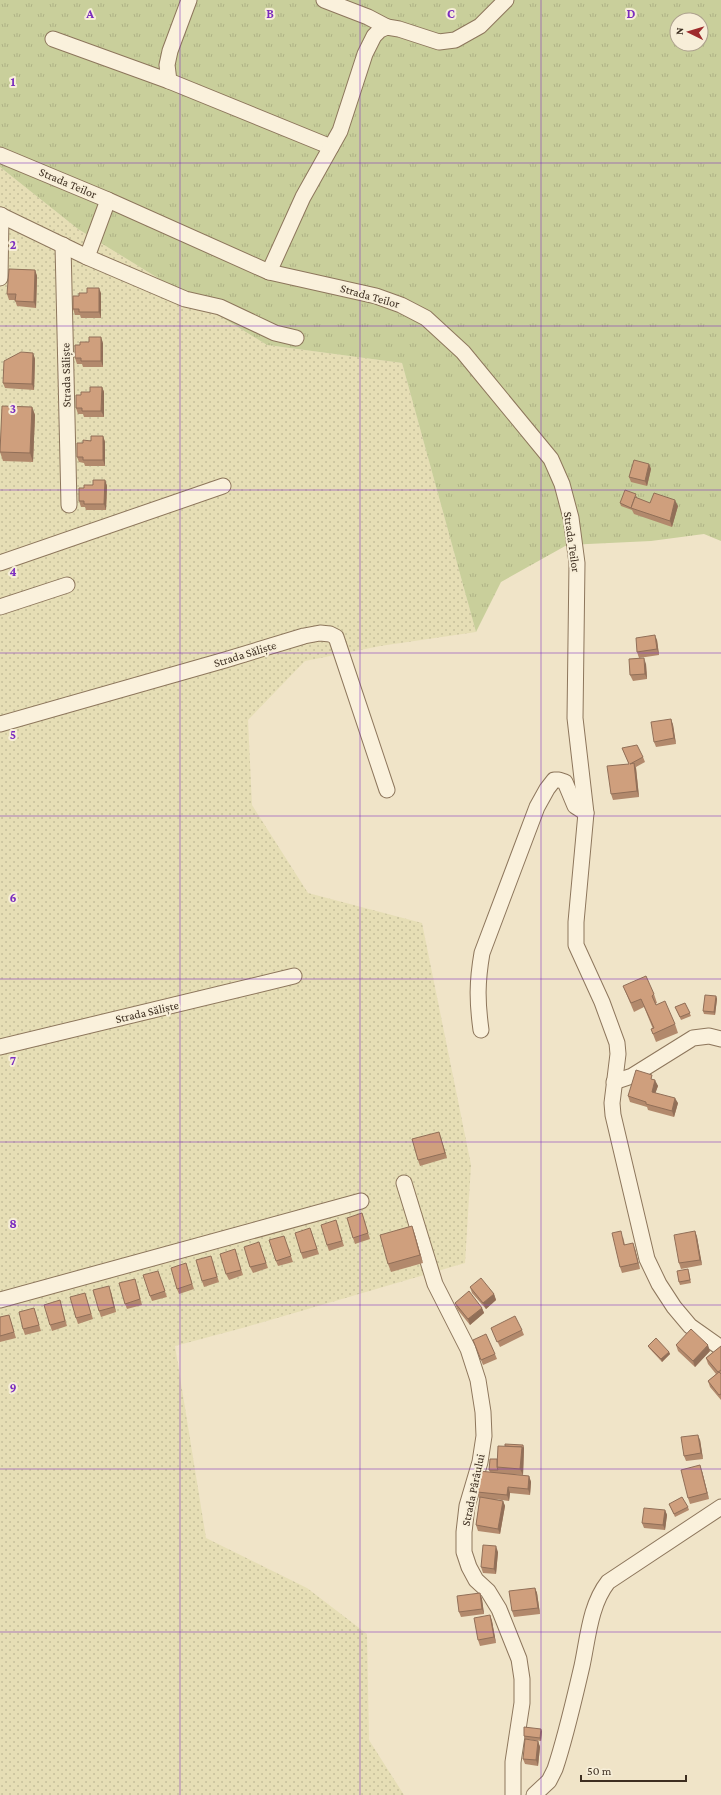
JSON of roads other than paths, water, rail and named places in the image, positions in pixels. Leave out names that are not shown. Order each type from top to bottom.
[{"type":"street","points":[[168,81],[167,65],[170,51],[190,0]]},
{"type":"street","points":[[324,0],[368,17],[387,27],[399,29],[439,42],[455,40],[480,26],[506,0]]},
{"type":"street","points":[[269,272],[303,197],[340,131],[365,54],[374,36],[380,30],[387,27]]},
{"type":"street","points":[[53,39],[168,81],[331,147]]},
{"type":"street","name":"Strada Teilor","points":[[0,155],[108,200],[269,272],[376,296],[402,305],[426,318],[463,352],[551,459],[562,484],[571,518],[577,563],[575,718],[586,813],[576,922],[576,945],[602,1002],[617,1043],[618,1054],[614,1082],[613,1115],[648,1259],[659,1284],[674,1307],[690,1326],[721,1348]]},
{"type":"street","points":[[87,257],[108,200]]},
{"type":"street","points":[[0,278],[1,215],[87,257],[185,299],[220,307],[275,333],[296,338]]},
{"type":"street","name":"Strada Săliște","points":[[63,245],[69,505]]},
{"type":"street","points":[[0,564],[223,486]]},
{"type":"street","points":[[0,607],[67,585]]},
{"type":"street","name":"Strada Săliște","points":[[0,724],[304,636],[320,633],[330,634],[336,637],[387,790]]},
{"type":"street","points":[[481,1030],[477,996],[478,974],[482,953],[537,806],[547,788],[554,780],[559,780],[565,782],[575,806],[586,813]]},
{"type":"street","name":"Strada Săliște","points":[[0,1047],[294,976]]},
{"type":"street","points":[[614,1082],[632,1076],[693,1038],[709,1036],[721,1039]]},
{"type":"street","name":"Strada Pârâului","points":[[404,1183],[435,1284],[468,1349],[478,1380],[483,1412],[484,1436],[480,1462],[467,1506],[464,1532],[464,1552],[468,1568],[476,1580],[488,1591],[499,1609],[519,1659],[522,1679],[522,1703],[513,1762],[513,1795]]},
{"type":"street","points":[[0,1300],[361,1201]]},
{"type":"street","points":[[534,1795],[549,1781],[557,1764],[594,1610],[602,1590],[608,1582],[721,1507]]}]
